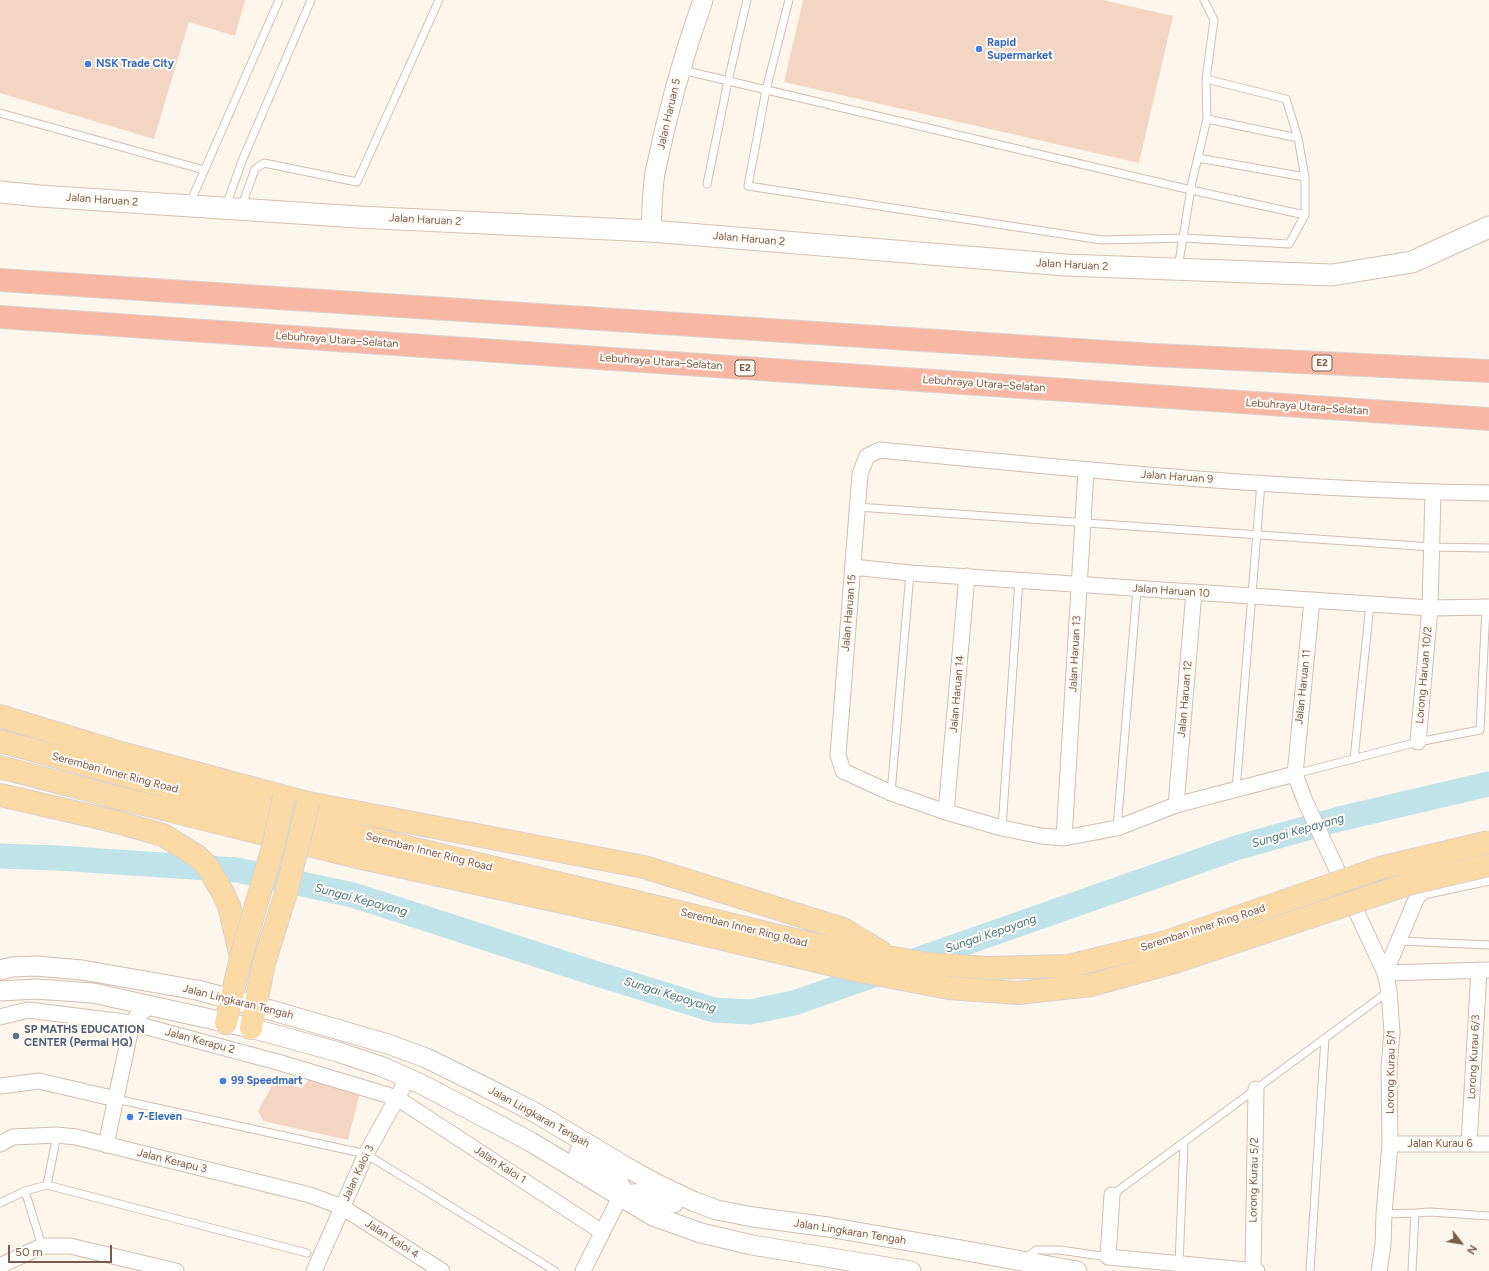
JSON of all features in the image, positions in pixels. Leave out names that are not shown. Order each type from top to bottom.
[{"type":"highway","name":"E2","points":[[0,280],[1154,355],[1489,371]]},
{"type":"highway","name":"Lebuhraya Utara–Selatan","points":[[0,317],[1489,419]]},
{"type":"main road","name":"Jalan Haruan 2","points":[[0,192],[40,196],[358,217],[651,231],[1065,265],[1332,275],[1412,262],[1489,227]]},
{"type":"main road","points":[[0,716],[114,751],[308,803],[644,867],[844,929],[891,958]]},
{"type":"main road","name":"Seremban Inner Ring Road","points":[[0,741],[248,809],[811,952],[855,970],[949,988],[1018,993],[1091,985],[1171,963],[1408,884],[1489,865]]},
{"type":"main road","name":"Seremban Inner Ring Road","points":[[0,766],[123,799],[362,858],[621,915],[811,952],[891,958],[929,964],[987,968],[1069,966],[1163,943],[1380,868],[1489,842]]},
{"type":"main road","points":[[0,795],[113,821],[163,835],[197,856],[208,867],[223,893],[234,924],[241,957]]},
{"type":"main road","points":[[226,1023],[241,957],[273,846],[284,796]]},
{"type":"main road","points":[[251,1028],[264,963],[286,893],[308,803]]},
{"type":"street","name":"Jalan Haruan 5","points":[[651,231],[655,175],[680,70],[703,0]]},
{"type":"street","name":"Jalan Haruan 9","points":[[867,456],[880,450],[1086,470],[1261,483],[1433,492],[1489,493]]},
{"type":"street","name":"Jalan Haruan 15","points":[[867,456],[860,474],[838,755],[843,771],[891,793]]},
{"type":"street","name":"Jalan Haruan 13","points":[[1064,838],[1086,470]]},
{"type":"street","name":"Lorong Haruan 10/2","points":[[1418,742],[1430,608],[1433,492]]},
{"type":"street","name":"Jalan Haruan 10","points":[[853,567],[910,573],[1252,597],[1430,608],[1488,607]]},
{"type":"street","name":"Jalan Haruan 14","points":[[946,812],[967,576]]},
{"type":"street","name":"Jalan Haruan 12","points":[[1176,805],[1194,592]]},
{"type":"street","name":"Jalan Haruan 11","points":[[1295,774],[1312,600]]},
{"type":"street","points":[[891,793],[946,812],[1002,828],[1041,836],[1064,838],[1117,828],[1176,805],[1295,774]]},
{"type":"street","name":"Lorong Kurau 5/1","points":[[1295,774],[1305,801],[1385,973],[1389,990],[1392,1032],[1389,1067],[1390,1144],[1383,1245],[1379,1271]]},
{"type":"street","points":[[1484,970],[1385,973],[1420,893],[1489,877]]},
{"type":"street","name":"Jalan Lingkaran Tengah","points":[[0,970],[12,967],[36,966],[82,970],[197,990],[388,1044],[426,1058],[536,1113],[659,1185],[695,1202],[717,1210],[1077,1271]]},
{"type":"street","name":"Lorong Kurau 6/3","points":[[1469,1144],[1484,970]]},
{"type":"street","name":"Jalan Lingkaran Tengah","points":[[0,992],[36,989],[93,993],[251,1028],[338,1052],[383,1067],[423,1085],[531,1142],[653,1216],[701,1233],[752,1245],[911,1271]]},
{"type":"street","points":[[106,1145],[132,1023],[137,1016],[151,1005]]},
{"type":"street","name":"Jalan Kerapu 2","points":[[0,1017],[28,1010],[132,1023],[281,1063],[397,1098]]},
{"type":"street","name":"Jalan Kaloi 3","points":[[314,1271],[366,1154],[408,1078]]},
{"type":"street","points":[[0,1086],[5,1084],[39,1081],[116,1099]]},
{"type":"street","name":"Lorong Kurau 5/2","points":[[1253,1271],[1256,1088]]},
{"type":"street","name":"Jalan Kaloi 1","points":[[397,1098],[602,1232]]},
{"type":"street","points":[[536,1113],[545,1129],[615,1178],[621,1187],[620,1197],[583,1271]]},
{"type":"street","name":"Jalan Kerapu 3","points":[[0,1144],[12,1137],[57,1135],[76,1137],[310,1195],[342,1207]]},
{"type":"street","name":"Jalan Kurau 6","points":[[1390,1144],[1489,1144]]},
{"type":"street","points":[[620,1197],[631,1193],[636,1193],[657,1197],[686,1208],[717,1210]]},
{"type":"street","points":[[1112,1195],[1108,1258],[1257,1271]]},
{"type":"street","name":"Jalan Kaloi 4","points":[[342,1207],[442,1271]]},
{"type":"street","points":[[0,1266],[42,1246],[70,1246],[133,1266],[176,1271]]},
{"type":"lane","points":[[188,206],[279,0]]},
{"type":"lane","points":[[233,209],[242,161],[311,0]]},
{"type":"lane","points":[[233,209],[254,169],[264,163],[357,182],[439,0]]},
{"type":"lane","points":[[707,184],[728,81],[747,0]]},
{"type":"lane","points":[[789,0],[766,90],[748,186],[1102,240],[1184,238],[1289,244],[1306,215],[1305,177],[1298,138],[1286,99],[1206,79]]},
{"type":"lane","points":[[1178,270],[1191,190],[1207,119],[1206,79],[1214,20],[1204,0]]},
{"type":"lane","points":[[680,70],[1191,190],[1306,215]]},
{"type":"lane","points":[[0,113],[204,170]]},
{"type":"lane","points":[[1207,119],[1298,138]]},
{"type":"lane","points":[[1198,158],[1305,177]]},
{"type":"lane","points":[[1236,790],[1261,483]]},
{"type":"lane","points":[[857,507],[1432,547],[1489,548]]},
{"type":"lane","points":[[891,793],[910,573]]},
{"type":"lane","points":[[1002,828],[1019,580]]},
{"type":"lane","points":[[1117,828],[1137,589]]},
{"type":"lane","points":[[1354,759],[1370,604]]},
{"type":"lane","points":[[1295,774],[1418,742],[1480,730],[1485,692],[1488,607]]},
{"type":"lane","points":[[1398,941],[1489,945]]},
{"type":"lane","points":[[1112,1195],[1389,990]]},
{"type":"lane","points":[[1310,1271],[1325,1038]]},
{"type":"lane","points":[[116,1099],[366,1154],[554,1271]]},
{"type":"lane","points":[[47,1186],[57,1135]]},
{"type":"lane","points":[[1179,1264],[1184,1142]]},
{"type":"lane","points":[[0,1203],[25,1191],[47,1186],[306,1253]]},
{"type":"lane","points":[[25,1191],[42,1246]]},
{"type":"lane","points":[[1384,1214],[1430,1212],[1489,1216]]},
{"type":"lane","points":[[1412,1271],[1415,1213]]},
{"type":"lane","points":[[1023,1261],[1036,1250],[1060,1250],[1108,1258]]},
{"type":"building","name":"NSK Trade City","points":[[0,0],[245,0],[235,36],[189,22],[154,139],[0,93]]},
{"type":"building","name":"Rapid Supermarket","points":[[803,0],[1103,0],[1173,16],[1139,163],[784,82]]},
{"type":"building","points":[[316,1078],[360,1093],[348,1140],[263,1121],[258,1111],[274,1082],[302,1088],[308,1080]]},
{"type":"waterway","name":"Sungai Kepayang","points":[[0,856],[58,858],[237,870],[353,895],[714,1010],[750,1012],[794,1003],[1236,848],[1339,819],[1489,784]]},
{"type":"place","name":"Rapid Supermarket","points":[[979,49]]},
{"type":"place","name":"NSK Trade City","points":[[88,64]]},
{"type":"place","name":"SP MATHS EDUCATION CENTER (Permai HQ)","points":[[16,1036]]},
{"type":"place","name":"99 Speedmart","points":[[223,1081]]},
{"type":"place","name":"7-Eleven","points":[[130,1117]]}]
